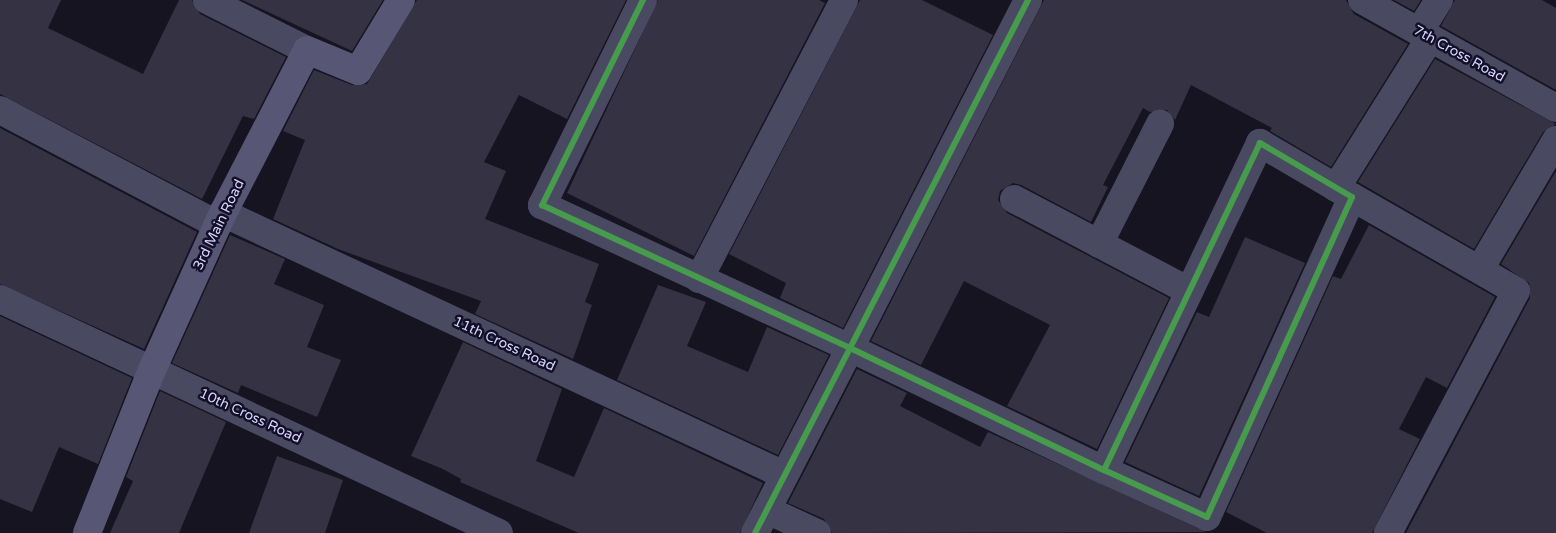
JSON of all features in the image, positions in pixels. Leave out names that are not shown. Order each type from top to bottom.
[{"type":"street","points":[[207,0],[306,50],[358,71],[401,0]]},
{"type":"street","points":[[643,0],[542,205],[1207,517],[1344,192],[1424,35],[1439,0]]},
{"type":"street","points":[[699,279],[844,0]]},
{"type":"street","points":[[817,533],[761,522],[1028,0]]},
{"type":"street","name":"7th Cross Road","points":[[1362,0],[1556,108]]},
{"type":"street","name":"3rd Main Road","points":[[87,533],[152,370],[221,219],[306,50]]},
{"type":"street","name":"11th Cross Road","points":[[0,110],[221,219],[784,474]]},
{"type":"street","points":[[1099,244],[1160,124]]},
{"type":"street","points":[[1480,269],[1556,140]]},
{"type":"street","points":[[1104,470],[1260,143],[1516,291],[1388,533]]},
{"type":"street","points":[[1014,199],[1189,292]]},
{"type":"street","name":"10th Cross Road","points":[[0,299],[499,533]]},
{"type":"building","points":[[0,0],[61,0],[48,28],[143,74],[179,0],[192,0],[200,14],[286,57],[254,119],[243,116],[202,199],[0,94]]},
{"type":"building","points":[[242,0],[383,0],[352,51]]},
{"type":"building","points":[[417,0],[626,0],[567,119],[519,95],[484,162],[506,171],[485,219],[599,264],[585,302],[592,305],[573,359],[475,314],[481,301],[338,249],[273,219],[305,140],[283,131],[314,70],[352,85],[367,84]]},
{"type":"building","points":[[658,0],[819,0],[825,3],[694,256],[567,193]]},
{"type":"building","points":[[860,0],[922,0],[993,35],[843,328],[780,298],[786,283],[729,254]]},
{"type":"building","points":[[1044,0],[1346,0],[1354,14],[1408,44],[1331,167],[1270,131],[1272,128],[1191,85],[1175,120],[1167,110],[1150,112],[1143,108],[1103,185],[1108,187],[1091,222],[1021,185],[1013,183],[1000,191],[998,200],[1007,213],[1169,298],[1097,449],[1007,406],[1050,325],[964,281],[921,365],[871,341]]},
{"type":"building","points":[[1394,0],[1421,0],[1414,11]]},
{"type":"building","points":[[1455,0],[1542,0],[1556,8],[1556,90],[1441,26]]},
{"type":"building","points":[[1435,59],[1556,124],[1543,132],[1474,249],[1358,182]]},
{"type":"building","points":[[0,128],[197,232],[144,349],[0,284]]},
{"type":"building","points":[[1556,171],[1556,533],[1406,533],[1530,298],[1529,283],[1501,264]]},
{"type":"building","points":[[1369,225],[1495,297],[1447,388],[1426,377],[1399,429],[1420,439],[1372,533],[1267,533],[1226,512],[1333,276],[1341,279]]},
{"type":"building","points":[[230,235],[285,259],[274,284],[324,305],[307,347],[341,360],[317,417],[241,385],[238,393],[172,363]]},
{"type":"building","points":[[1245,237],[1305,263],[1199,496],[1125,462],[1197,312],[1209,317]]},
{"type":"building","points":[[658,285],[706,302],[687,346],[748,372],[767,327],[829,355],[778,455],[617,380]]},
{"type":"building","points":[[0,316],[132,378],[98,464],[59,447],[32,512],[0,499]]},
{"type":"building","points":[[463,342],[562,389],[536,461],[574,477],[604,408],[763,483],[740,533],[579,533],[460,482],[461,479],[443,469],[411,456]]},
{"type":"building","points":[[857,369],[907,393],[900,406],[980,447],[988,432],[1206,532],[832,533],[824,519],[788,503]]},
{"type":"building","points":[[160,391],[226,422],[179,533],[110,533],[133,481],[126,477]]},
{"type":"building","points":[[277,456],[343,480],[325,533],[249,533]]},
{"type":"cycle path","points":[[643,0],[542,205],[850,348],[1028,0]]},
{"type":"cycle path","points":[[755,533],[850,348],[1104,470],[1207,517],[1352,197],[1260,143],[1104,470]]}]
